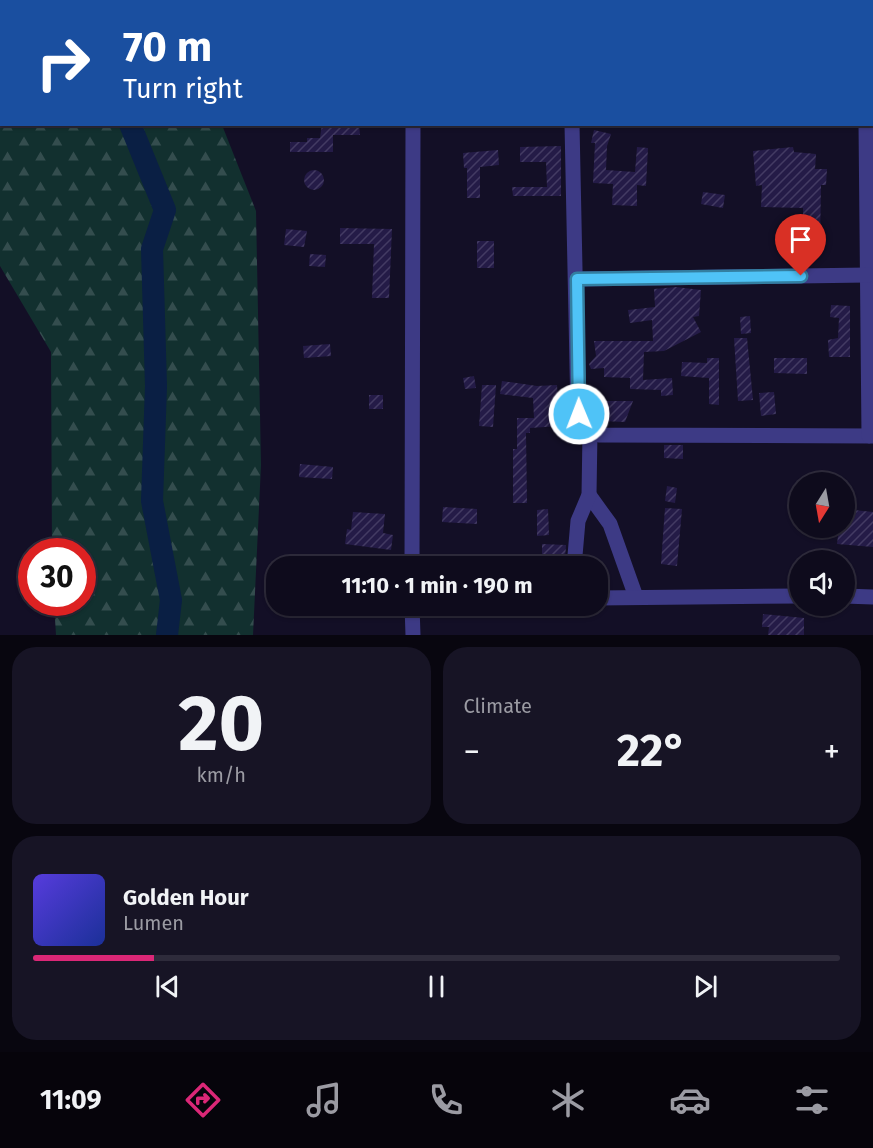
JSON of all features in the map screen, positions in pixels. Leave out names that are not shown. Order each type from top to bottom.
[{"type":"street","points":[[412,556],[413,126]]},
{"type":"street","points":[[573,126],[580,422],[590,432],[599,435],[871,436],[866,126]]},
{"type":"street","points":[[577,279],[868,275]]},
{"type":"street","points":[[575,556],[578,521],[589,495],[590,432]]},
{"type":"street","points":[[589,495],[610,524],[636,597]]},
{"type":"street","points":[[608,598],[789,596]]},
{"type":"street","points":[[855,596],[873,597]]},
{"type":"street","points":[[412,616],[413,635]]},
{"type":"green space","points":[[0,126],[222,126],[256,211],[261,465],[253,635],[56,635],[55,616],[96,616],[96,538],[52,538],[51,352],[0,266]]},
{"type":"building","points":[[322,126],[359,126],[360,135],[333,135],[333,152],[290,152],[290,142],[307,142],[307,138],[320,138]]},
{"type":"building","points":[[594,130],[611,134],[607,146],[606,170],[635,172],[637,147],[648,148],[646,186],[637,185],[637,206],[612,205],[613,184],[593,183],[595,143],[591,143]]},
{"type":"building","points":[[561,146],[561,196],[513,196],[512,187],[547,187],[546,162],[520,162],[520,147]]},
{"type":"building","points":[[793,147],[794,152],[816,154],[815,169],[827,169],[826,185],[821,185],[820,244],[802,245],[800,227],[803,227],[803,208],[761,207],[762,185],[756,186],[753,151]]},
{"type":"building","points":[[498,150],[499,165],[480,167],[480,198],[467,198],[467,168],[464,168],[463,153]]},
{"type":"building","points":[[314,170],[321,173],[324,180],[321,187],[314,190],[307,187],[304,180],[307,173]]},
{"type":"building","points":[[703,192],[725,195],[723,208],[701,204]]},
{"type":"building","points":[[340,228],[392,229],[389,298],[372,298],[374,244],[340,244]]},
{"type":"building","points":[[286,229],[307,231],[304,247],[284,245]]},
{"type":"building","points":[[477,241],[494,241],[494,268],[477,268]]},
{"type":"building","points":[[310,254],[326,255],[325,267],[309,266]]},
{"type":"building","points":[[676,287],[701,290],[699,316],[693,317],[701,332],[664,351],[644,352],[643,380],[672,378],[673,395],[661,396],[661,390],[630,389],[630,378],[604,377],[604,368],[591,369],[589,364],[596,356],[594,341],[653,341],[652,320],[630,323],[628,310],[655,307],[654,289]]},
{"type":"building","points":[[831,305],[850,306],[850,357],[829,357],[828,340],[838,338],[839,318],[830,317]]},
{"type":"building","points":[[750,316],[751,333],[741,334],[740,317]]},
{"type":"building","points":[[734,338],[747,338],[753,400],[738,401]]},
{"type":"building","points":[[330,344],[331,356],[304,358],[303,346]]},
{"type":"building","points":[[707,358],[719,358],[719,405],[709,404],[709,378],[681,376],[682,362],[707,363]]},
{"type":"building","points":[[774,358],[807,358],[807,374],[774,373]]},
{"type":"building","points":[[474,376],[476,388],[465,389],[463,378]]},
{"type":"building","points":[[502,381],[537,386],[557,385],[560,426],[530,428],[530,433],[526,433],[527,503],[513,503],[513,449],[517,449],[517,418],[534,418],[533,398],[500,394]]},
{"type":"building","points":[[482,385],[496,385],[493,427],[479,426]]},
{"type":"building","points":[[774,392],[776,414],[761,416],[759,393]]},
{"type":"building","points":[[369,395],[383,395],[383,409],[369,409]]},
{"type":"building","points":[[603,401],[633,401],[625,422],[602,421]]},
{"type":"building","points":[[664,445],[683,445],[683,459],[664,458]]},
{"type":"building","points":[[300,464],[333,467],[332,479],[299,477]]},
{"type":"building","points":[[667,486],[677,488],[675,503],[665,501]]},
{"type":"building","points":[[443,507],[477,509],[477,524],[442,522]]},
{"type":"building","points":[[665,508],[682,509],[677,566],[661,564]]},
{"type":"building","points":[[548,509],[549,535],[537,536],[537,510]]},
{"type":"building","points":[[855,510],[873,512],[873,547],[837,544],[838,538],[855,538]]},
{"type":"building","points":[[353,512],[385,514],[383,533],[393,535],[391,550],[345,544],[347,529],[351,530]]},
{"type":"building","points":[[542,544],[566,545],[565,556],[542,556]]},
{"type":"building","points":[[763,614],[804,618],[804,635],[768,635],[769,627],[762,627]]},
{"type":"waterway","points":[[131,126],[165,210],[152,249],[156,386],[152,501],[171,600],[167,635]]},
{"type":"route","points":[[579,414],[577,279],[801,276]]}]
